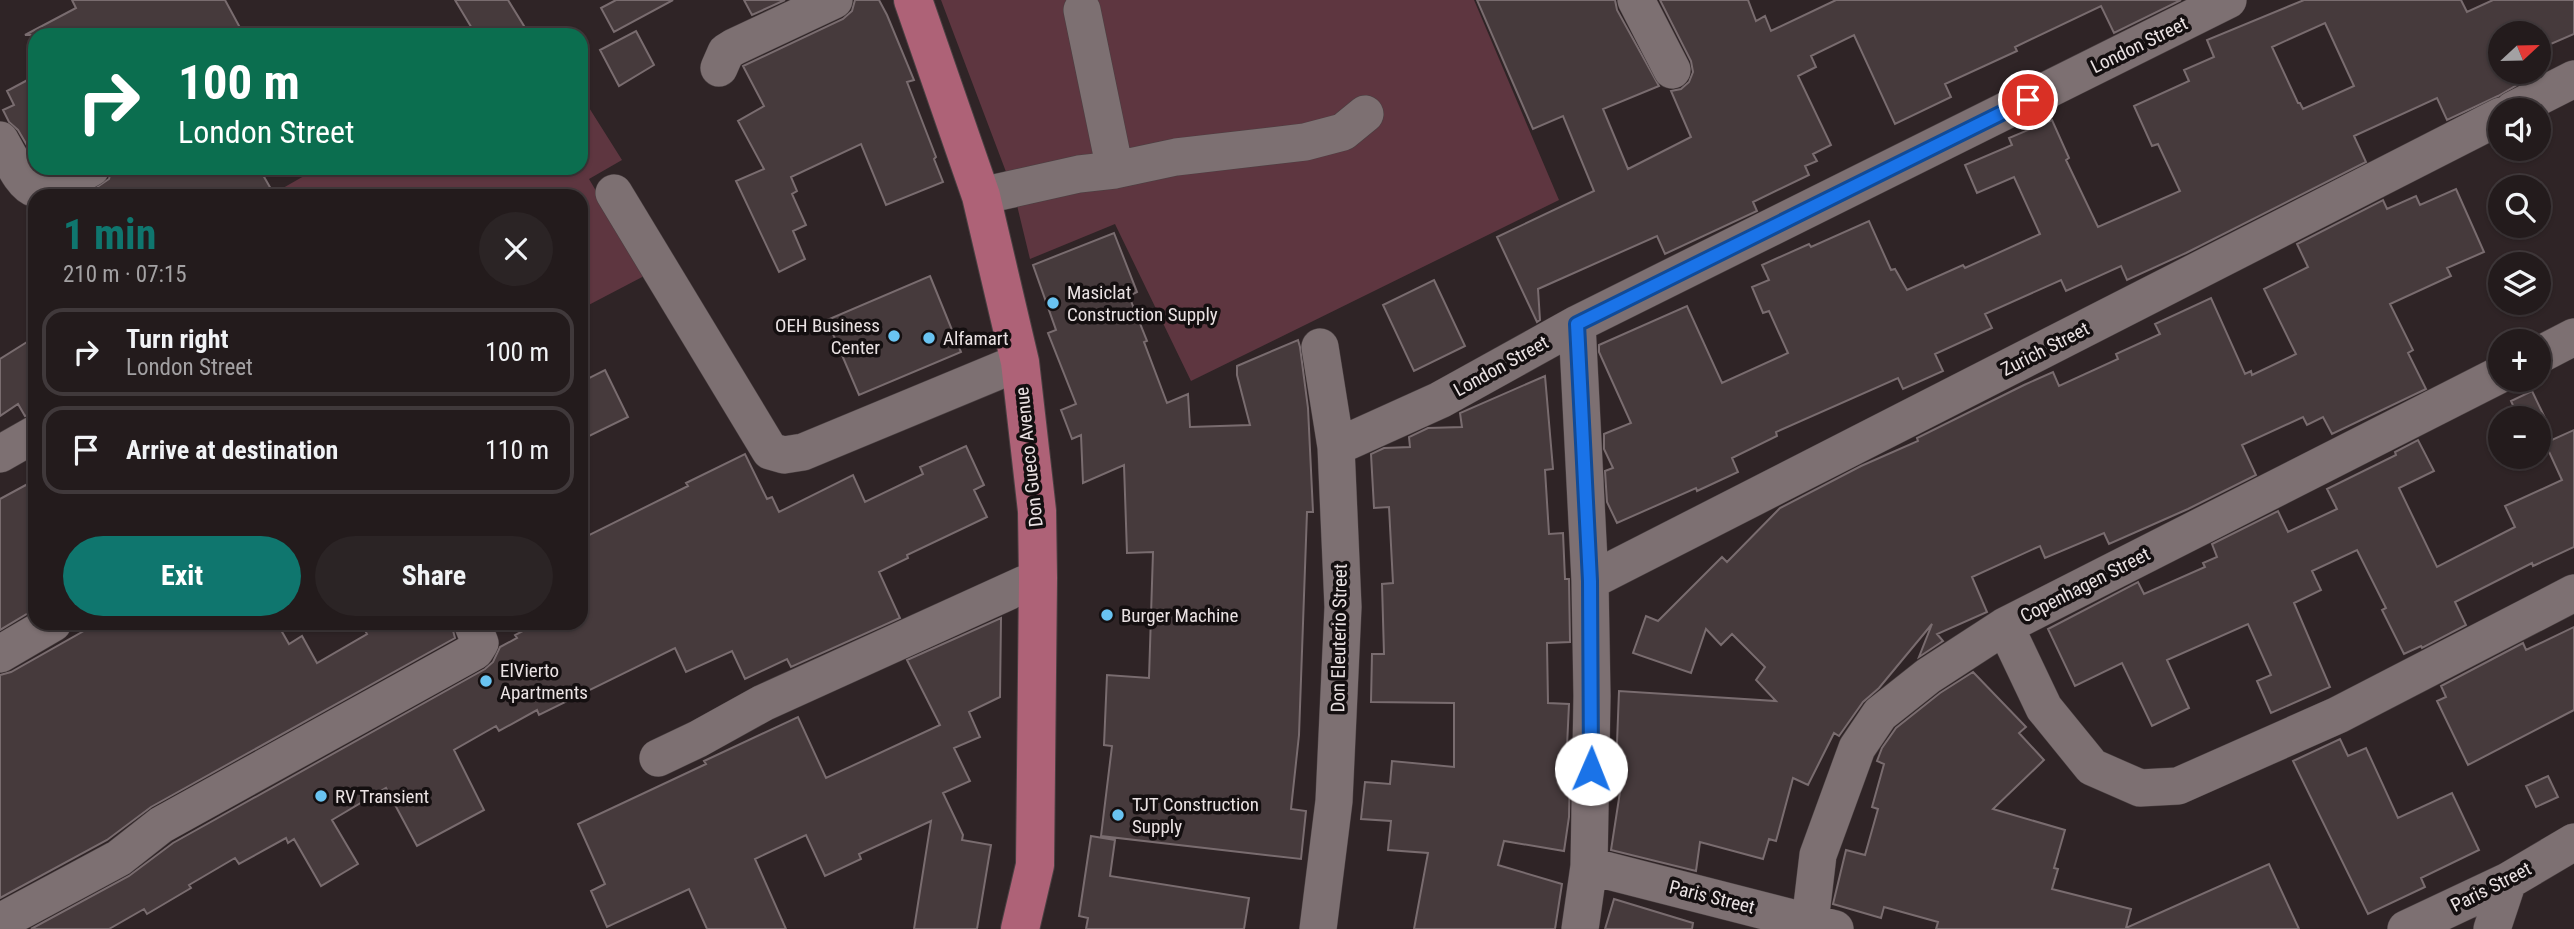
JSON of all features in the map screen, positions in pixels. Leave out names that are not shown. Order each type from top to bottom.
[{"type":"main road","name":"Don Gueco Avenue","points":[[913,0],[981,196],[1020,362],[1037,511],[1038,578],[1035,865],[1020,929]]},
{"type":"street","points":[[719,68],[726,52],[734,47],[834,0]]},
{"type":"street","points":[[1636,0],[1672,70]]},
{"type":"street","name":"London Street","points":[[1336,447],[1440,400],[1577,324],[2228,0]]},
{"type":"street","points":[[1082,10],[1115,170]]},
{"type":"street","points":[[2537,98],[2574,79]]},
{"type":"street","points":[[981,196],[1079,174],[1115,170],[1176,157],[1304,142],[1343,132],[1365,114]]},
{"type":"street","name":"Zurich Street","points":[[1590,581],[2488,123]]},
{"type":"street","points":[[0,140],[21,179],[34,189]]},
{"type":"street","points":[[55,189],[79,175]]},
{"type":"street","points":[[614,193],[770,451],[784,455],[803,452],[1020,362]]},
{"type":"street","points":[[1577,324],[1590,581],[1592,696],[1589,866],[1580,929]]},
{"type":"street","points":[[2551,349],[2574,337]]},
{"type":"street","name":"Don Eleuterio Street","points":[[1318,929],[1334,801],[1343,607],[1336,447],[1320,347]]},
{"type":"street","name":"Copenhagen Street","points":[[1823,926],[1818,855],[1857,748],[1880,714],[1928,676],[2005,626],[2488,381]]},
{"type":"street","points":[[0,454],[28,438]]},
{"type":"street","points":[[659,758],[763,703],[1038,578]]},
{"type":"street","points":[[2005,626],[2044,708],[2092,767],[2140,788],[2178,786],[2338,715],[2574,593]]},
{"type":"street","points":[[0,654],[41,630]]},
{"type":"street","points":[[0,922],[119,858],[161,825],[475,651],[480,643],[475,630]]},
{"type":"street","name":"Paris Street","points":[[2406,929],[2508,881],[2574,842]]},
{"type":"street","name":"Paris Street","points":[[1589,866],[1823,926]]},
{"type":"street","points":[[2491,929],[2508,881]]},
{"type":"shaded area","points":[[941,0],[1474,0],[1559,200],[1191,381],[1115,224],[1030,259],[1014,193]]},
{"type":"shaded area","points":[[588,106],[622,160],[589,179],[646,275],[588,305],[588,189],[281,189],[306,175],[588,175]]},
{"type":"building","points":[[72,0],[225,0],[240,28],[38,28],[76,8]]},
{"type":"building","points":[[455,0],[508,0],[524,26],[520,28],[472,28]]},
{"type":"building","points":[[616,0],[673,0],[614,32],[601,8]]},
{"type":"building","points":[[744,0],[785,0],[752,15]]},
{"type":"building","points":[[855,0],[879,0],[887,15],[914,80],[907,82],[943,182],[886,205],[861,144],[791,177],[797,191],[792,194],[806,225],[793,231],[805,259],[779,272],[736,181],[764,169],[738,121],[764,106],[743,66],[843,19],[852,11]]},
{"type":"building","points":[[1477,0],[1615,0],[1617,10],[1659,86],[1603,109],[1628,169],[1691,137],[1671,91],[1681,89],[1689,82],[1693,72],[1691,61],[1660,0],[1748,0],[1756,21],[1765,16],[1771,31],[1836,0],[2181,0],[2114,33],[2101,6],[2015,47],[2017,51],[1945,84],[1951,97],[1895,124],[1854,35],[1811,56],[1816,67],[1798,76],[1831,145],[1813,154],[1817,161],[1805,166],[1809,175],[1753,202],[1757,211],[1665,254],[1657,236],[1538,289],[1540,320],[1537,322],[1497,237],[1594,191],[1563,116],[1533,129]]},
{"type":"building","points":[[2304,0],[2461,0],[2467,12],[2493,0],[2574,0],[2574,34],[2552,43],[2552,21],[2488,21],[2488,84],[2519,84],[2498,96],[2488,98],[2488,101],[2447,120],[2437,98],[2354,136],[2366,162],[2127,280],[2121,266],[2066,291],[2061,280],[1985,314],[1992,328],[1935,354],[1943,371],[1903,389],[1898,378],[1776,432],[1777,436],[1732,458],[1738,472],[1617,523],[1607,502],[1605,471],[1613,468],[1604,449],[1604,434],[1631,423],[1599,352],[1599,345],[1687,306],[1722,383],[1788,353],[1769,311],[1763,313],[1752,287],[1769,280],[1762,265],[1869,221],[1891,270],[1895,269],[1907,290],[1963,265],[1965,268],[2040,234],[2014,177],[1977,193],[1965,165],[2012,145],[2009,138],[2052,120],[2069,158],[2066,160],[2098,227],[2180,191],[2158,144],[2152,146],[2134,106],[2189,81],[2184,70],[2214,57],[2207,40]],"holes":[[[2325,23],[2354,86],[2303,109],[2272,47]]]},
{"type":"building","points":[[636,31],[654,65],[619,86],[600,50]]},
{"type":"building","points":[[28,80],[28,147],[3,110],[14,105],[7,91]]},
{"type":"building","points":[[110,175],[263,175],[271,189],[94,189],[109,179]]},
{"type":"building","points":[[2456,189],[2484,252],[2447,268],[2451,276],[2390,304],[2413,350],[2408,353],[2426,389],[2332,434],[2323,417],[2307,425],[2303,417],[2242,445],[2256,475],[2109,544],[2104,533],[2045,558],[2040,546],[1972,577],[1987,612],[1937,634],[1943,641],[1919,657],[1932,624],[1879,688],[1863,702],[1839,736],[1834,733],[1808,785],[1793,778],[1776,841],[1769,839],[1763,859],[1700,842],[1696,871],[1611,850],[1620,792],[1611,792],[1612,769],[1616,769],[1619,691],[1776,701],[1756,680],[1765,667],[1732,634],[1721,645],[1706,629],[1691,673],[1633,653],[1646,616],[1658,621],[1722,557],[1727,562],[1780,508],[2053,372],[2059,386],[2118,359],[2116,354],[2160,334],[2155,324],[2211,298],[2245,374],[2251,371],[2252,375],[2296,354],[2264,289],[2308,267],[2297,244],[2383,200],[2387,209],[2416,196],[2420,205]]},
{"type":"building","points":[[1114,233],[1137,292],[1129,296],[1167,403],[1188,394],[1190,427],[1250,425],[1237,366],[1298,340],[1308,408],[1313,512],[1307,512],[1299,735],[1291,809],[1306,811],[1301,859],[1101,836],[1112,746],[1104,745],[1107,675],[1149,678],[1153,552],[1127,553],[1124,465],[1083,483],[1081,435],[1072,439],[1061,410],[1076,404],[1048,333],[1056,330],[1033,265]]},
{"type":"building","name":"OEH Business Center","points":[[930,276],[961,352],[859,395],[827,320]]},
{"type":"building","points":[[1434,280],[1465,346],[1414,371],[1383,305]]},
{"type":"building","points":[[28,341],[28,415],[25,416],[18,404],[0,416],[0,359]]},
{"type":"building","points":[[605,370],[628,417],[588,437],[588,378]]},
{"type":"building","points":[[1545,376],[1553,469],[1545,470],[1549,534],[1563,533],[1565,579],[1569,579],[1570,642],[1547,643],[1548,703],[1569,704],[1566,768],[1570,768],[1569,817],[1564,851],[1504,841],[1498,865],[1562,884],[1555,929],[1414,929],[1428,853],[1388,850],[1391,821],[1361,819],[1365,782],[1390,784],[1392,761],[1454,767],[1454,703],[1371,702],[1372,654],[1384,654],[1382,584],[1393,583],[1389,507],[1374,508],[1371,454],[1384,448],[1410,447],[1409,437],[1428,428],[1462,427],[1460,413]]},
{"type":"building","points":[[2532,392],[2539,406],[2513,406],[2511,401]]},
{"type":"building","points":[[2574,430],[2574,547],[2533,566],[2532,563],[2455,602],[2466,625],[2422,648],[2421,646],[2404,654],[2382,610],[2386,608],[2357,550],[2312,571],[2321,590],[2294,603],[2330,687],[2271,713],[2257,681],[2271,675],[2248,624],[2167,660],[2189,708],[2152,726],[2122,663],[2075,686],[2048,629],[2138,582],[2144,594],[2205,567],[2203,563],[2217,557],[2212,544],[2278,511],[2288,532],[2337,509],[2327,489],[2396,455],[2395,452],[2418,440],[2434,471],[2399,488],[2437,567],[2515,527],[2505,506],[2562,480],[2551,456],[2551,440]]},
{"type":"building","points":[[966,446],[984,485],[974,490],[987,517],[907,555],[908,558],[879,572],[900,618],[791,667],[787,659],[745,679],[732,651],[686,672],[675,648],[539,715],[537,710],[499,731],[496,726],[454,750],[484,810],[417,846],[386,788],[332,820],[358,864],[321,886],[294,839],[288,843],[286,838],[239,864],[235,858],[147,914],[144,909],[109,929],[31,929],[129,876],[173,843],[485,669],[493,662],[500,647],[517,638],[515,635],[525,630],[588,630],[588,536],[688,486],[686,483],[745,454],[767,499],[772,497],[779,512],[853,475],[865,502],[923,474],[920,467]]},
{"type":"building","points":[[28,484],[28,613],[0,630],[0,499]]},
{"type":"building","points":[[1001,618],[1000,697],[969,712],[980,737],[954,748],[970,781],[943,793],[963,835],[962,840],[991,845],[977,929],[914,929],[931,821],[859,854],[861,859],[825,876],[806,835],[755,859],[786,929],[707,929],[689,889],[607,927],[591,891],[605,884],[578,824],[798,717],[826,778],[940,725],[907,660]]},
{"type":"building","points":[[2574,627],[2574,710],[2468,765],[2437,701],[2446,697],[2441,686],[2523,643],[2526,650]]},
{"type":"building","points":[[86,630],[281,630],[289,644],[302,636],[317,663],[367,634],[365,630],[453,630],[455,638],[151,807],[107,840],[0,898],[0,675],[11,672]]},
{"type":"building","points":[[1973,672],[2026,727],[2019,733],[2044,760],[1993,809],[2065,830],[2054,868],[2058,869],[2052,889],[2131,909],[2126,928],[2269,864],[2299,929],[1936,929],[1938,922],[1884,907],[1881,918],[1833,904],[1846,850],[1865,855],[1878,809],[1872,807],[1884,764],[1877,761],[1882,748],[1896,728],[1940,693]]},
{"type":"building","points":[[2340,739],[2348,756],[2366,748],[2398,818],[2452,793],[2479,850],[2421,878],[2425,887],[2368,914],[2293,761]]},
{"type":"building","points":[[2548,776],[2558,797],[2536,807],[2526,786]]},
{"type":"building","points":[[1091,836],[1115,840],[1110,876],[1249,898],[1244,929],[1086,929],[1088,918],[1079,916]]},
{"type":"building","points":[[1614,899],[1693,923],[1692,929],[1605,929]]},
{"type":"place","name":"Masiclat Construction Supply","points":[[1053,303]]},
{"type":"place","name":"OEH Business Center","points":[[894,336]]},
{"type":"place","name":"Alfamart","points":[[929,338]]},
{"type":"place","name":"Burger Machine","points":[[1107,615]]},
{"type":"place","name":"ElVierto Apartments","points":[[486,681]]},
{"type":"place","name":"RV Transient","points":[[321,796]]},
{"type":"place","name":"TJT Construction Supply","points":[[1118,815]]},
{"type":"route","points":[[1591,769],[1590,581],[1577,324],[2028,100]]}]
